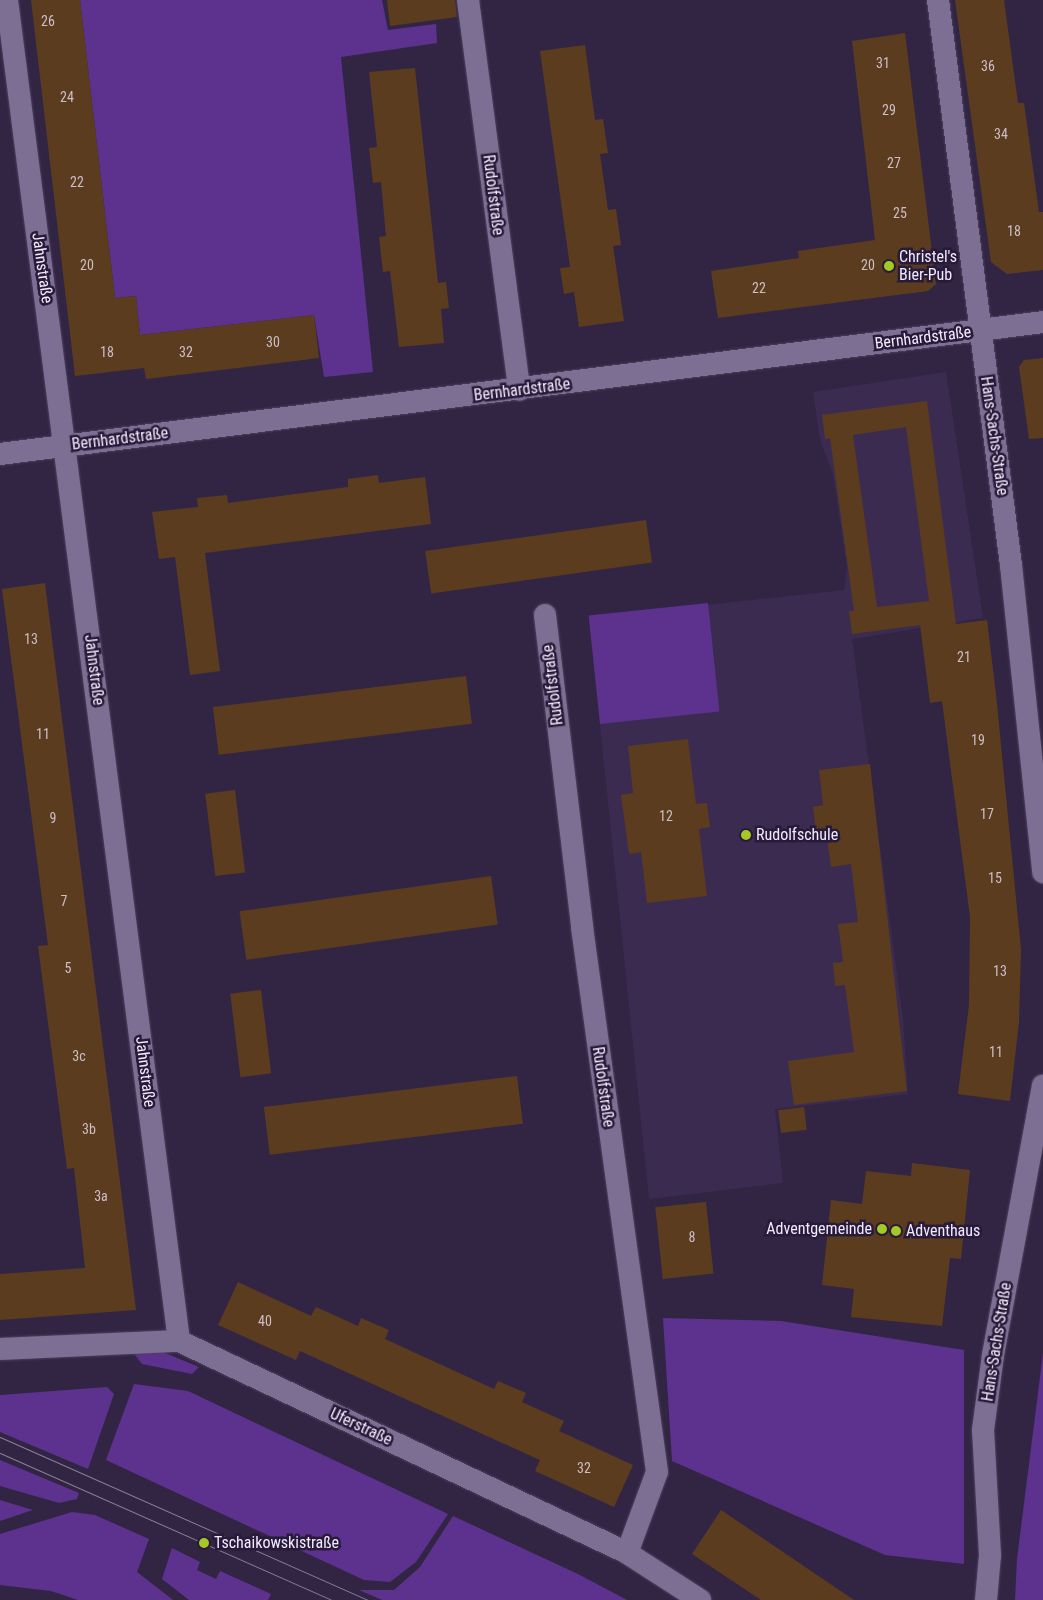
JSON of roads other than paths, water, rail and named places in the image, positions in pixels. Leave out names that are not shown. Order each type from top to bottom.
[{"type":"street","name":"Jahnstraße","points":[[7,0],[179,1340]]},
{"type":"street","name":"Rudolfstraße","points":[[468,0],[519,390]]},
{"type":"street","name":"Hans-Sachs-Straße","points":[[938,0],[1011,565],[1043,872]]},
{"type":"street","name":"Bernhardstraße","points":[[0,454],[519,390],[1043,322]]},
{"type":"street","name":"Rudolfstraße","points":[[545,615],[582,927],[657,1472],[627,1553]]},
{"type":"street","name":"Hans-Sachs-Straße","points":[[986,1600],[990,1555],[983,1430],[992,1355],[1043,1086]]},
{"type":"street","name":"Uferstraße","points":[[0,1349],[179,1340],[627,1553],[700,1600]]},
{"type":"tram line","points":[[0,1437],[367,1600]]},
{"type":"tram line","points":[[0,1453],[331,1600]]},
{"type":"place","name":"Christel's Bier-Pub","points":[[889,266]]},
{"type":"place","name":"Rudolfschule","points":[[746,835]]},
{"type":"place","name":"Adventgemeinde","points":[[882,1229]]},
{"type":"place","name":"Adventhaus","points":[[896,1231]]},
{"type":"place","name":"Tschaikowskistraße","points":[[204,1543]]}]
